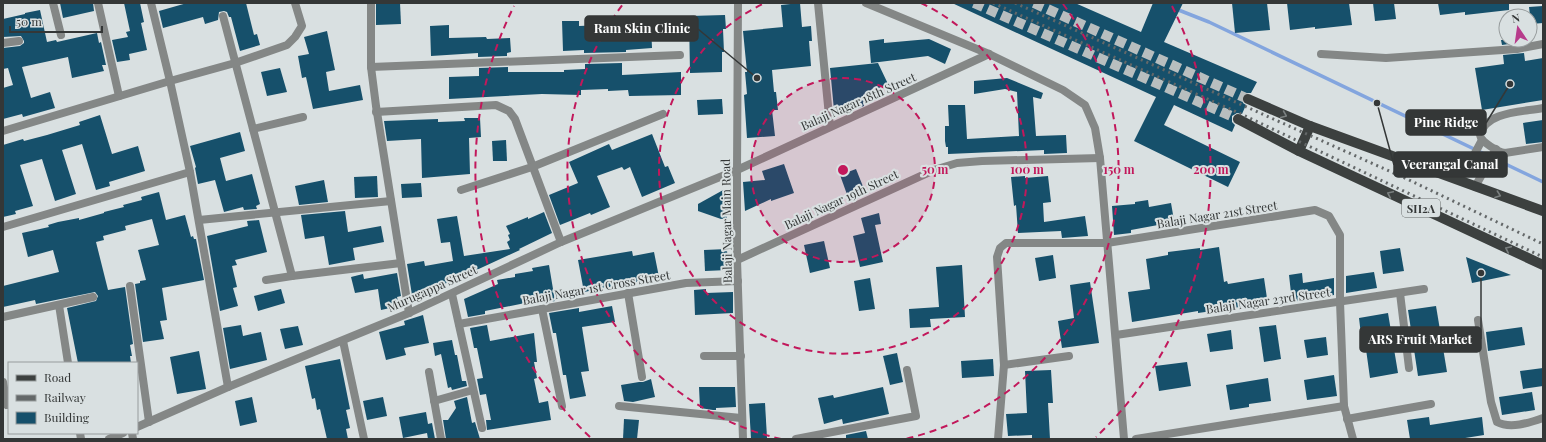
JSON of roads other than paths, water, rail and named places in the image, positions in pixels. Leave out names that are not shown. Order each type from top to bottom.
[{"type":"main road","points":[[1248,99],[1310,126],[1543,211]]},
{"type":"main road","name":"SH2A","points":[[1238,119],[1299,151],[1543,265]]},
{"type":"main road","points":[[1299,151],[1310,126]]},
{"type":"street","points":[[53,3],[61,34]]},
{"type":"street","points":[[98,3],[119,96]]},
{"type":"street","points":[[151,3],[190,172],[228,387]]},
{"type":"street","points":[[3,131],[235,63],[287,45],[295,37],[302,26],[295,3]]},
{"type":"street","points":[[371,3],[371,67],[376,112],[409,313]]},
{"type":"street","name":"Balaji Nagar Main Road","points":[[738,3],[738,281],[741,356],[741,418],[743,439]]},
{"type":"street","points":[[818,3],[830,126]]},
{"type":"street","points":[[866,3],[989,54],[1063,90],[1085,105],[1095,128],[1100,158],[1124,439]]},
{"type":"street","points":[[224,16],[235,63],[292,276]]},
{"type":"street","points":[[3,43],[19,41]]},
{"type":"street","points":[[1321,54],[1386,58],[1517,49],[1543,44]]},
{"type":"street","name":"Balaji Nagar 18th Street","points":[[737,170],[989,54]]},
{"type":"street","points":[[371,67],[680,55]]},
{"type":"street","points":[[376,112],[496,105],[509,111],[515,119],[561,242]]},
{"type":"street","points":[[1492,156],[1480,135],[1481,131],[1489,120],[1506,114],[1543,108]]},
{"type":"street","points":[[461,190],[532,167],[663,114]]},
{"type":"street","points":[[253,129],[303,117]]},
{"type":"street","points":[[1460,181],[1482,140]]},
{"type":"street","points":[[1475,186],[1492,156],[1500,152],[1505,153],[1543,147]]},
{"type":"street","name":"Balaji Nagar 19th Street","points":[[738,260],[934,170],[957,163],[1100,158]]},
{"type":"street","name":"Murugappa Street","points":[[138,427],[228,387],[409,313],[561,242],[737,170]]},
{"type":"street","points":[[3,227],[190,172]]},
{"type":"street","points":[[199,220],[391,201]]},
{"type":"street","name":"Balaji Nagar 21st Street","points":[[998,439],[1004,365],[997,257],[1000,248],[1006,243],[1107,243],[1315,210],[1329,216],[1340,235],[1340,302]]},
{"type":"street","points":[[266,280],[401,263]]},
{"type":"street","name":"Balaji Nagar 1st Cross Street","points":[[459,324],[686,283],[738,281]]},
{"type":"street","points":[[130,286],[149,422]]},
{"type":"street","name":"Balaji Nagar 23rd Street","points":[[1116,335],[1424,289]]},
{"type":"street","points":[[628,293],[642,376]]},
{"type":"street","points":[[1400,293],[1409,368]]},
{"type":"street","points":[[452,294],[482,428]]},
{"type":"street","points":[[3,317],[93,297]]},
{"type":"street","points":[[1340,302],[1344,406],[1353,439]]},
{"type":"street","points":[[59,305],[68,362]]},
{"type":"street","points":[[542,309],[562,406]]},
{"type":"street","points":[[1478,320],[1491,402],[1497,422],[1504,426],[1543,418]]},
{"type":"street","points":[[343,341],[364,439]]},
{"type":"street","points":[[704,356],[741,356]]},
{"type":"street","points":[[1004,365],[1069,356]]},
{"type":"street","points":[[796,439],[916,416],[907,370]]},
{"type":"street","points":[[429,372],[441,439]]},
{"type":"street","points":[[3,382],[7,405]]},
{"type":"street","points":[[434,400],[473,390]]},
{"type":"street","points":[[1347,419],[1432,404]]},
{"type":"street","points":[[619,406],[741,418]]},
{"type":"street","points":[[1136,439],[1344,406]]},
{"type":"street","points":[[109,439],[121,434]]},
{"type":"waterway","points":[[1176,9],[1209,22],[1543,182]]},
{"type":"tunnel","points":[[974,3],[1238,119]]},
{"type":"tunnel","points":[[1034,3],[1248,99]]},
{"type":"railway","points":[[993,3],[1241,114],[1543,257]]},
{"type":"railway","points":[[1015,3],[1407,179],[1543,244]]},
{"type":"place","name":"Ram Skin Clinic","points":[[757,78]]},
{"type":"place","name":"Pine Ridge","points":[[1510,84]]},
{"type":"place","name":"Veerangal Canal","points":[[1377,103]]},
{"type":"place","name":"ARS Fruit Market","points":[[1481,273]]}]
